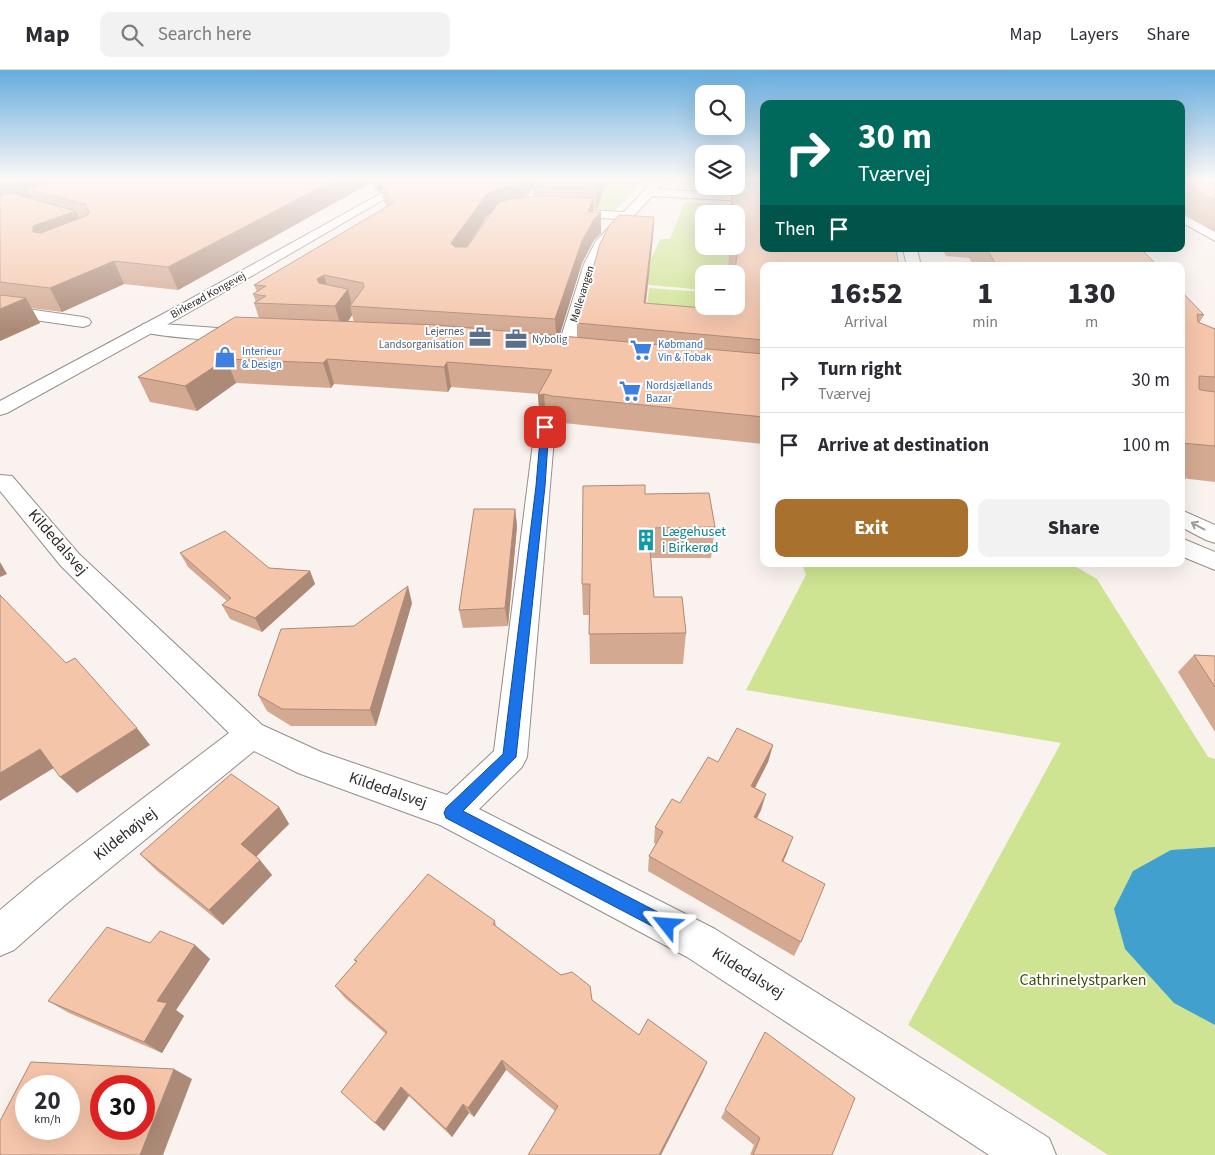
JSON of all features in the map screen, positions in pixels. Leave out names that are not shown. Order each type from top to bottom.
[{"type":"street","name":"Birkerød Kongevej","points":[[0,409],[149,328],[323,230]]},
{"type":"street","name":"Møllevangen","points":[[585,354],[557,352],[591,264],[601,244],[614,230]]},
{"type":"street","points":[[1185,235],[1214,236]]},
{"type":"street","points":[[0,310],[83,322]]},
{"type":"street","points":[[149,328],[211,334],[264,336]]},
{"type":"street","points":[[452,813],[510,757],[545,427]]},
{"type":"street","name":"Kildedalsvej","points":[[4,481],[70,560],[251,734],[310,763],[452,813],[700,943],[1032,1155]]},
{"type":"street","points":[[1185,519],[1215,535]]},
{"type":"street","points":[[1185,548],[1215,562]]},
{"type":"street","name":"Kildehøjvej","points":[[0,936],[51,892],[251,734]]},
{"type":"green space","points":[[674,230],[695,230],[695,255],[744,255],[740,265],[695,265],[695,289],[640,284],[660,239],[670,239]]},
{"type":"green space","points":[[745,230],[754,230],[745,252]]},
{"type":"green space","points":[[649,288],[695,291],[695,315],[741,315],[750,330],[645,322]]},
{"type":"green space","name":"Cathrinelystparken","points":[[803,567],[1076,567],[1097,579],[1208,757],[1215,759],[1215,1155],[1108,1155],[908,1025],[1061,743],[746,690],[806,575]]},
{"type":"water","points":[[1215,847],[1215,1025],[1174,1003],[1125,949],[1114,909],[1133,871],[1171,850]]},
{"type":"building","points":[[0,230],[33,230],[33,232],[41,233],[50,230],[239,230],[168,267],[114,261],[50,288],[0,282]]},
{"type":"building","points":[[348,230],[461,230],[451,243],[455,247],[467,247],[479,230],[588,230],[582,241],[555,319],[350,306],[364,287],[363,283],[324,275],[317,279],[319,283],[348,289],[335,306],[254,303],[266,296],[253,294],[266,286],[254,285]]},
{"type":"building","points":[[607,230],[653,230],[644,303],[695,307],[695,315],[745,315],[745,265],[736,265],[737,255],[745,255],[745,230],[760,230],[760,252],[897,252],[898,262],[760,262],[760,340],[577,323],[600,244]]},
{"type":"building","points":[[989,252],[1144,252],[1154,262],[995,262]]},
{"type":"building","points":[[0,295],[26,298],[0,309]]},
{"type":"building","points":[[1185,295],[1204,315],[1197,314],[1198,322],[1215,329],[1215,377],[1199,376],[1199,389],[1215,392],[1215,446],[1185,443]]},
{"type":"building","points":[[235,317],[437,325],[760,354],[760,417],[544,394],[538,395],[552,370],[447,362],[444,367],[327,359],[323,363],[226,359],[185,386],[138,377]]},
{"type":"building","points":[[645,485],[645,494],[709,493],[715,527],[648,528],[654,597],[682,597],[686,633],[589,634],[590,584],[582,584],[583,486]]},
{"type":"building","points":[[474,509],[515,509],[505,608],[459,610]]},
{"type":"building","points":[[225,531],[269,568],[310,571],[255,618],[222,605],[231,598],[180,553]]},
{"type":"building","points":[[408,586],[370,710],[282,709],[258,695],[281,629],[354,626]]},
{"type":"building","points":[[0,595],[66,663],[75,658],[137,728],[60,777],[40,749],[0,773]]},
{"type":"building","points":[[1194,655],[1215,656],[1215,687]]},
{"type":"building","points":[[737,728],[773,745],[751,786],[766,794],[754,817],[793,837],[782,861],[825,884],[801,942],[649,856],[663,832],[655,827],[672,799],[680,803],[708,757],[718,762]]},
{"type":"building","points":[[231,774],[279,807],[241,844],[260,860],[209,910],[140,854]]},
{"type":"building","points":[[428,874],[495,921],[493,924],[561,975],[572,972],[590,986],[592,1000],[639,1035],[648,1019],[707,1062],[659,1155],[528,1155],[558,1106],[502,1060],[468,1108],[463,1104],[446,1129],[401,1087],[375,1123],[341,1092],[387,1032],[335,986],[357,961],[354,960]]},
{"type":"building","points":[[107,927],[150,943],[160,931],[195,945],[157,1001],[167,1003],[144,1042],[48,1001]]},
{"type":"building","points":[[765,1032],[855,1098],[832,1155],[753,1155],[760,1138],[725,1110]]},
{"type":"building","points":[[31,1062],[174,1069],[155,1117],[155,1075],[90,1075],[90,1140],[146,1140],[140,1155],[0,1155],[0,1121],[15,1092],[15,1140],[80,1140],[80,1075],[24,1075]]},
{"type":"place","name":"Lejernes Landsorganisation","points":[[480,337]]},
{"type":"place","name":"Nybolig","points":[[516,339]]},
{"type":"place","name":"Købmand Vin & Tobak","points":[[641,350]]},
{"type":"place","name":"Interieur & Design","points":[[225,357]]},
{"type":"place","name":"Nordsjællands Bazar","points":[[630,391]]},
{"type":"place","name":"Lægehuset i Birkerød","points":[[646,540]]},
{"type":"route","points":[[545,427],[510,757],[452,813],[667,925]]}]
